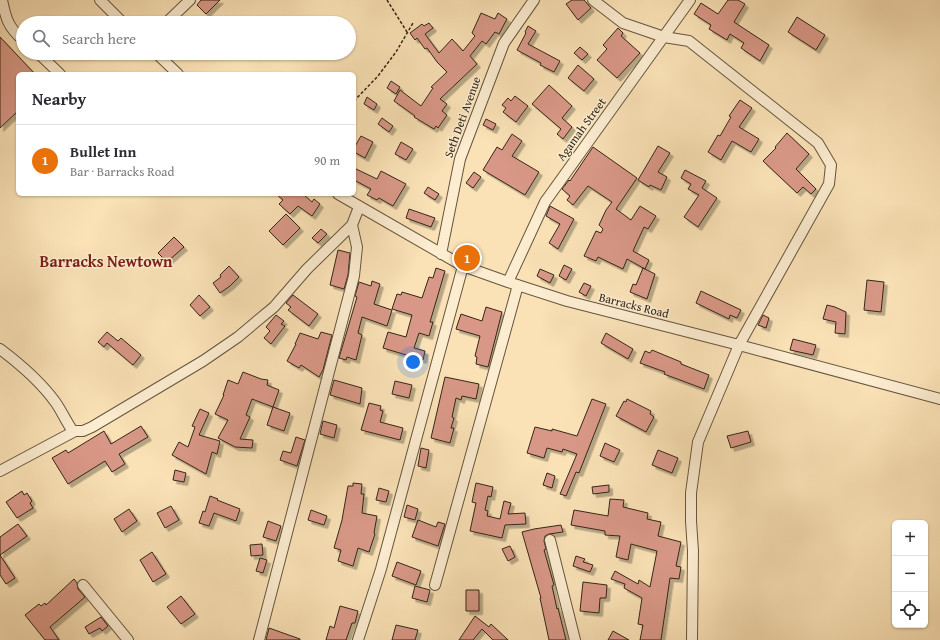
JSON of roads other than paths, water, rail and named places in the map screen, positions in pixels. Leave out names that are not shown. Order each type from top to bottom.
[{"type":"street","points":[[2,0],[5,15],[10,27],[16,33]]},
{"type":"street","points":[[100,0],[116,16]]},
{"type":"street","points":[[173,16],[190,0]]},
{"type":"street","name":"Seth Deti Avenue","points":[[442,254],[460,158],[504,43],[534,0]]},
{"type":"street","points":[[593,0],[623,23],[664,37],[690,41],[818,143],[831,165],[828,184],[739,345],[698,442],[691,493],[693,551],[692,640]]},
{"type":"street","name":"Agamah Street","points":[[508,282],[545,202],[690,0]]},
{"type":"street","points":[[45,60],[58,72]]},
{"type":"street","points":[[163,60],[176,72]]},
{"type":"street","name":"Barracks Road","points":[[341,196],[463,266],[508,282],[567,301],[940,399]]},
{"type":"street","points":[[0,471],[75,431],[83,431],[105,419],[196,365],[238,337],[274,307],[308,269],[352,224],[359,207]]},
{"type":"street","points":[[259,640],[354,276],[357,248],[352,224]]},
{"type":"street","points":[[358,640],[381,568],[463,266]]},
{"type":"street","points":[[435,585],[518,285]]},
{"type":"street","points":[[0,349],[19,364],[48,394],[62,412],[72,430],[75,431]]},
{"type":"street","points":[[550,540],[575,640]]},
{"type":"street","points":[[83,585],[128,640]]},
{"type":"place","name":"Bullet Inn","points":[[467,258]]},
{"type":"district","name":"Barracks Newtown","points":[[106,261]]}]
